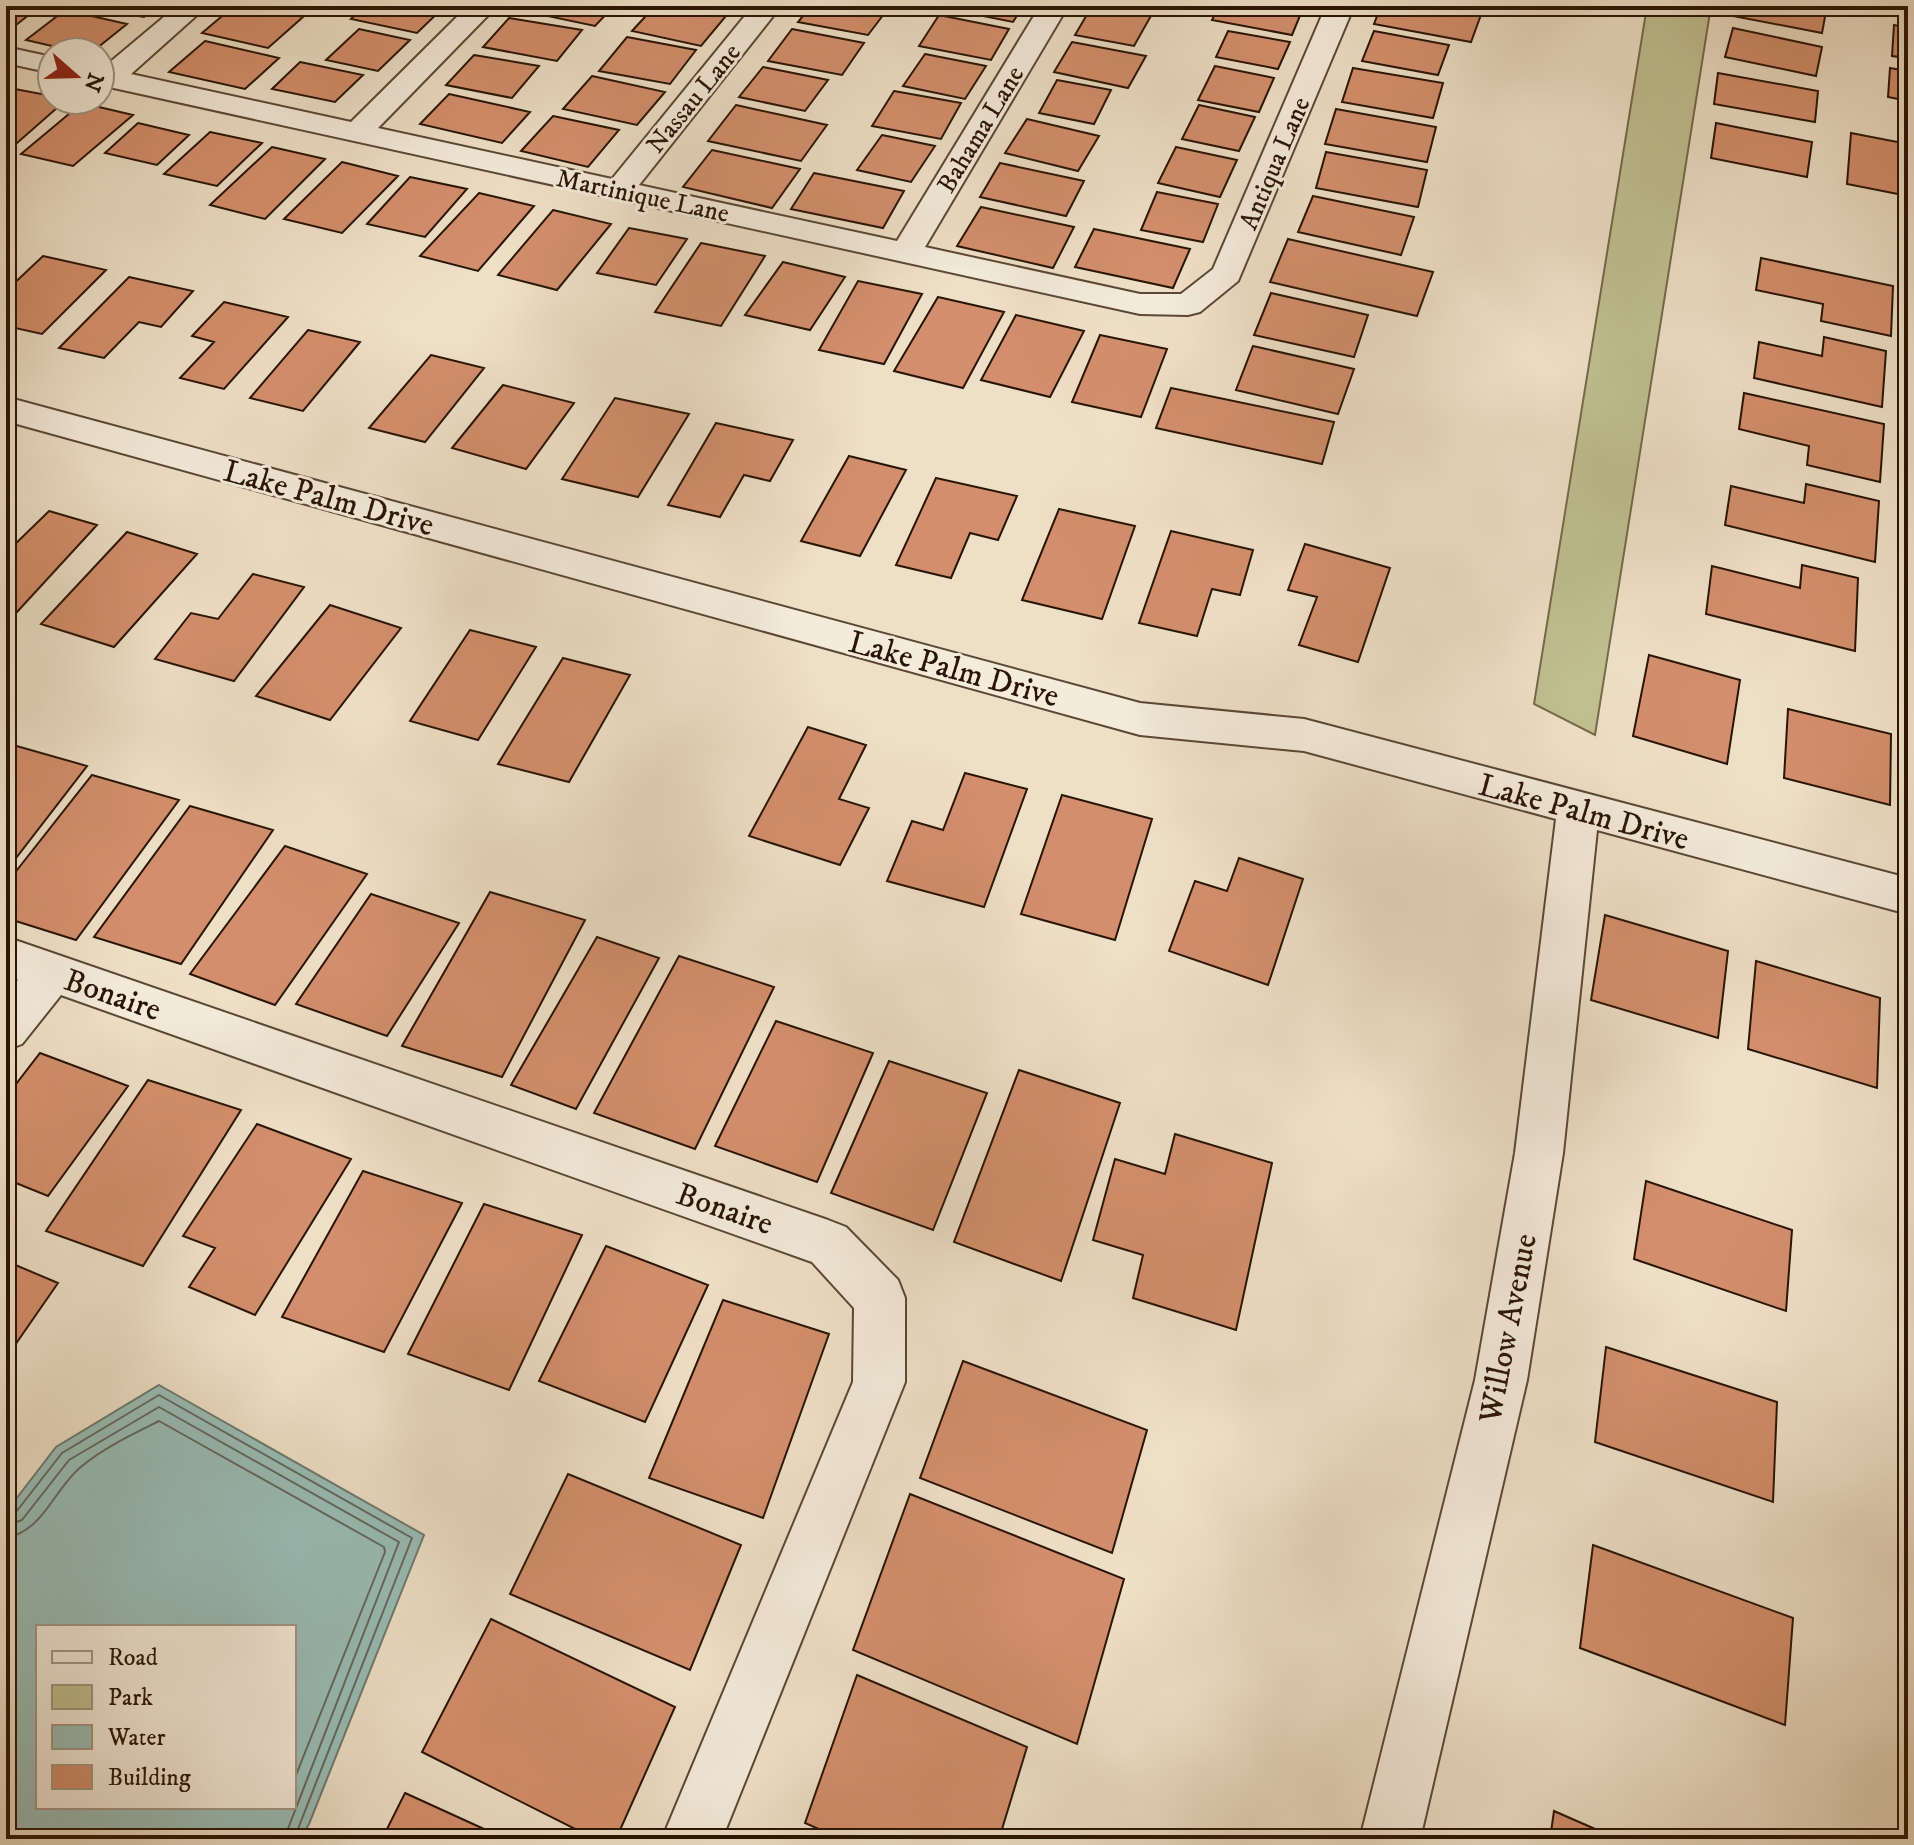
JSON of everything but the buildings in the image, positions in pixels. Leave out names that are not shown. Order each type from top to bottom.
[{"type":"street","points":[[116,68],[193,6]]},
{"type":"street","points":[[358,132],[483,6]]},
{"type":"street","name":"Nassau Lane","points":[[619,190],[767,6]]},
{"type":"street","name":"Bahama Lane","points":[[905,253],[1054,6]]},
{"type":"street","name":"Antiqua Lane","points":[[1188,305],[1227,274],[1340,6]]},
{"type":"street","points":[[6,55],[36,62]]},
{"type":"street","name":"Martinique Lane","points":[[116,79],[1140,304],[1188,305]]},
{"type":"street","name":"Lake Palm Drive","points":[[6,409],[1140,719],[1304,735],[1908,896]]},
{"type":"street","name":"Willow Avenue","points":[[1390,1839],[1404,1770],[1501,1380],[1539,1153],[1578,809]]},
{"type":"street","points":[[6,1029],[29,964]]},
{"type":"street","name":"Bonaire","points":[[29,964],[828,1244],[880,1298],[879,1382],[692,1839]]},
{"type":"green space","points":[[1647,6],[1711,6],[1595,735],[1534,704]]},
{"type":"water","points":[[159,1385],[424,1535],[309,1824],[300,1839],[6,1839],[6,1512],[56,1447]]}]
